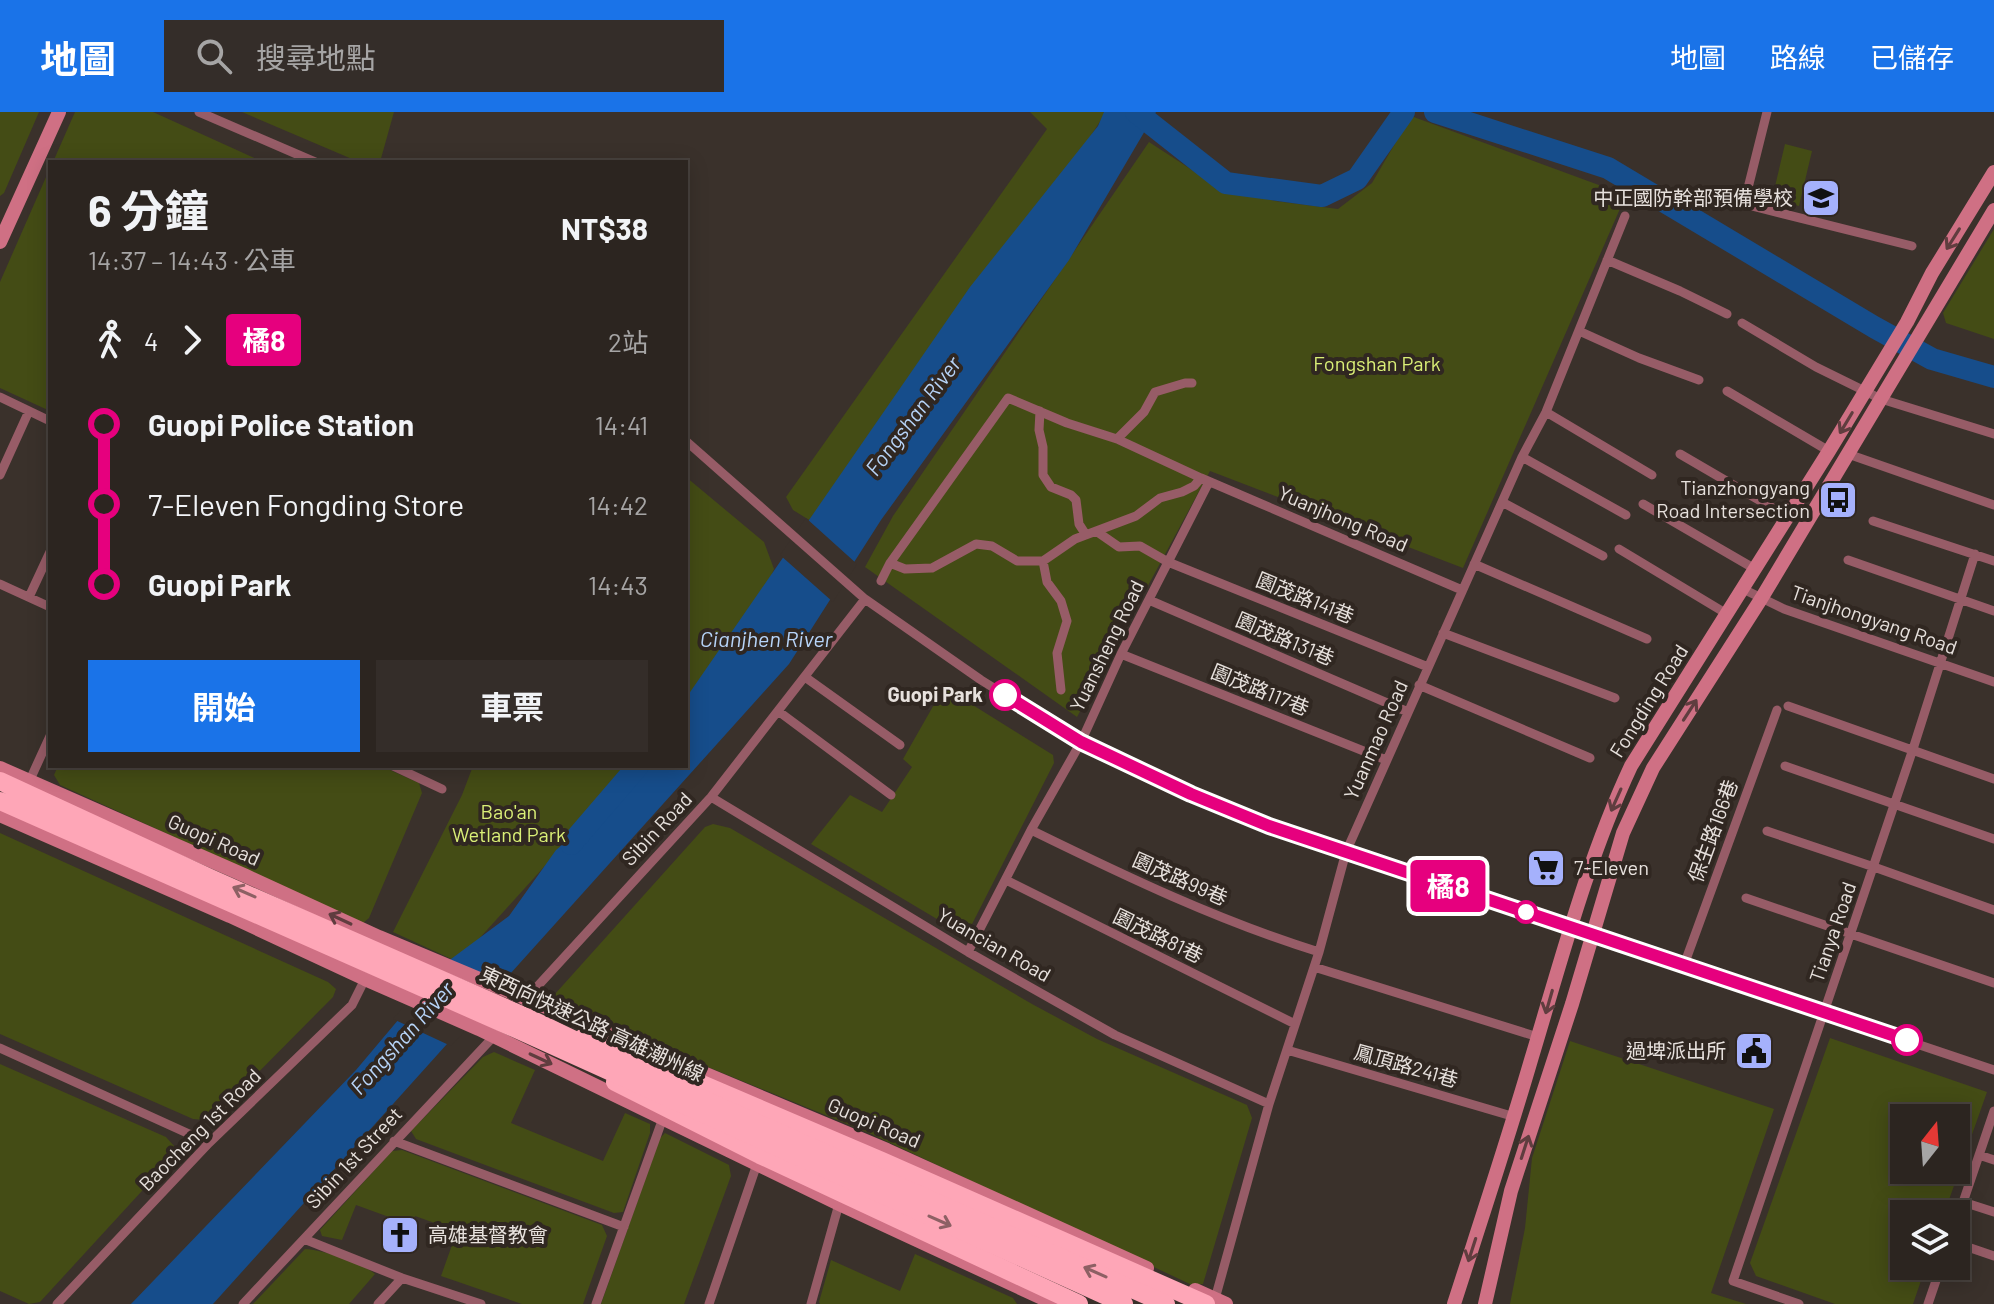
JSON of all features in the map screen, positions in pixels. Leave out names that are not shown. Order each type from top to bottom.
[{"type":"highway","name":"東西向快速公路 高雄潮州線","points":[[0,781],[1124,1304]]},
{"type":"highway","name":"東西向快速公路 高雄潮州線","points":[[0,801],[529,1027],[635,1069],[1166,1304]]},
{"type":"highway","points":[[529,1027],[634,1055],[1216,1302]]},
{"type":"highway","points":[[529,1027],[627,1089],[760,1155],[1079,1304]]},
{"type":"main road","points":[[0,242],[5,218],[59,112]]},
{"type":"main road","name":"Fongding Road","points":[[1454,1304],[1515,1117],[1570,927],[1613,805],[1631,766],[1829,451],[1994,172]]},
{"type":"main road","name":"Fongding Road","points":[[1485,1304],[1511,1191],[1623,833],[1653,768],[1761,599],[1994,210]]},
{"type":"main road","name":"Guopi Road","points":[[0,768],[411,951],[887,1150],[1216,1302]]},
{"type":"main road","points":[[0,815],[470,1026],[1034,1299],[1055,1304]]},
{"type":"street","points":[[199,112],[310,160]]},
{"type":"street","points":[[1767,112],[1744,204],[1912,246]]},
{"type":"street","name":"Yuanmao Road","points":[[1216,1302],[1269,1104],[1319,952],[1346,852],[1522,457],[1546,412],[1625,216]]},
{"type":"street","points":[[1607,260],[1727,314]]},
{"type":"street","points":[[1742,323],[1816,367],[1881,399],[1994,434]]},
{"type":"street","points":[[1579,331],[1699,380]]},
{"type":"street","points":[[1117,439],[1144,412],[1155,392],[1192,383]]},
{"type":"street","points":[[1727,391],[1829,451]]},
{"type":"street","points":[[0,397],[48,420]]},
{"type":"street","name":"Yuanjhong Road","points":[[890,563],[1008,398],[1067,423],[1117,439],[1462,590]]},
{"type":"street","points":[[0,475],[29,411]]},
{"type":"street","points":[[1040,411],[1043,475],[1051,487],[1076,500],[1079,524],[1086,535]]},
{"type":"street","points":[[1546,412],[1652,475]]},
{"type":"street","points":[[688,443],[865,599],[981,680],[1081,742],[1204,800],[1269,826],[1994,1070]]},
{"type":"street","points":[[1680,454],[1788,517]]},
{"type":"street","points":[[1848,454],[1994,505]]},
{"type":"street","points":[[1522,457],[1626,515]]},
{"type":"street","points":[[881,581],[890,563],[905,569],[932,568],[976,544],[992,546],[1017,561],[1043,561],[1075,539],[1136,516],[1160,498],[1182,492],[1205,480]]},
{"type":"street","name":"Yuansheng Road","points":[[968,952],[1081,742],[1205,480]]},
{"type":"street","points":[[1502,502],[1603,556]]},
{"type":"street","points":[[1643,504],[1755,569]]},
{"type":"street","points":[[1873,521],[1994,561]]},
{"type":"street","name":"園茂路141巷","points":[[1096,531],[1119,547],[1140,546],[1168,562],[1428,667]]},
{"type":"street","points":[[1619,549],[1727,614]]},
{"type":"street","name":"Tianya Road","points":[[1799,1304],[1733,1281],[1852,934],[1975,554]]},
{"type":"street","points":[[29,597],[48,556]]},
{"type":"street","points":[[1848,560],[1994,611]]},
{"type":"street","points":[[1043,561],[1047,582],[1061,601],[1067,621],[1057,653],[1061,690]]},
{"type":"street","points":[[1474,564],[1647,639]]},
{"type":"street","points":[[0,584],[48,606]]},
{"type":"street","name":"Tianjhongyang Road","points":[[1743,589],[1784,609],[1994,682]]},
{"type":"street","name":"Sibin Road","points":[[493,1037],[711,797],[865,599]]},
{"type":"street","name":"園茂路131巷","points":[[1149,600],[1408,712]]},
{"type":"street","points":[[1443,633],[1615,698]]},
{"type":"street","name":"園茂路117巷","points":[[1121,654],[1386,760]]},
{"type":"street","points":[[805,677],[900,745]]},
{"type":"street","points":[[1419,685],[1590,758]]},
{"type":"street","points":[[1788,706],[1994,779]]},
{"type":"street","name":"保生路166巷","points":[[1684,965],[1777,710]]},
{"type":"street","points":[[778,711],[891,795]]},
{"type":"street","points":[[29,782],[48,740]]},
{"type":"street","points":[[1785,766],[1994,839]]},
{"type":"street","points":[[397,768],[442,789]]},
{"type":"street","name":"Yuancian Road","points":[[711,797],[968,952],[1115,1035],[1269,1104]]},
{"type":"street","name":"園茂路99巷","points":[[1031,830],[1178,900],[1276,939],[1319,952]]},
{"type":"street","points":[[1767,831],[1994,910]]},
{"type":"street","name":"園茂路81巷","points":[[1006,880],[1295,1024]]},
{"type":"street","points":[[1746,898],[1994,983]]},
{"type":"street","points":[[1314,967],[1538,1037]]},
{"type":"street","name":"Baocheng 1st Road","points":[[57,1304],[209,1143],[352,1005],[365,979]]},
{"type":"street","name":"Sibin 1st Street","points":[[243,1304],[493,1037]]},
{"type":"street","points":[[0,1048],[209,1143]]},
{"type":"street","name":"鳳頂路241巷","points":[[1287,1050],[1515,1117]]},
{"type":"street","points":[[1964,1200],[1994,1111]]},
{"type":"street","points":[[596,1304],[663,1118]]},
{"type":"street","points":[[394,1141],[624,1227]]},
{"type":"street","points":[[1979,1155],[1994,1160]]},
{"type":"street","points":[[709,1304],[757,1164]]},
{"type":"street","points":[[811,1304],[839,1204]]},
{"type":"street","points":[[1970,1204],[1994,1212]]},
{"type":"street","points":[[304,1239],[402,1278],[481,1304]]},
{"type":"street","points":[[1970,1248],[1994,1256]]},
{"type":"street","points":[[378,1304],[402,1278]]},
{"type":"street","points":[[1928,1304],[1936,1280]]},
{"type":"green space","points":[[0,112],[39,112],[0,196]]},
{"type":"green space","points":[[75,112],[153,112],[259,160],[54,160]]},
{"type":"green space","points":[[242,112],[394,112],[381,160],[354,160]]},
{"type":"green space","points":[[1030,112],[1106,112],[1006,269],[814,523],[793,510],[786,497],[1047,129]]},
{"type":"green space","name":"Fongshan Park","points":[[1411,116],[1626,195],[1463,568],[1210,471],[1077,717],[865,567],[893,516],[1149,142],[1212,183],[1275,201],[1338,209],[1372,183]]},
{"type":"green space","points":[[1785,144],[1812,151],[1799,206],[1772,199]]},
{"type":"green space","points":[[48,173],[48,410],[0,388],[0,282]]},
{"type":"green space","points":[[1994,229],[1994,339],[1946,323],[1943,313]]},
{"type":"green space","points":[[688,479],[764,542],[774,569],[760,603],[688,706]]},
{"type":"green space","points":[[944,687],[1053,755],[1054,763],[969,930],[957,931],[811,844],[850,795],[882,812],[912,767],[903,759]]},
{"type":"green space","points":[[57,768],[385,768],[419,783],[422,793],[369,918],[363,923],[60,785],[54,775]]},
{"type":"green space","name":"Bao'an Wetland Park","points":[[472,768],[633,768],[458,962],[393,932],[462,795]]},
{"type":"green space","points":[[713,824],[730,828],[1097,1039],[1247,1105],[1252,1118],[1203,1284],[1192,1285],[869,1133],[557,1005],[555,994],[705,827]]},
{"type":"green space","points":[[0,833],[328,982],[336,989],[333,997],[214,1117],[205,1120],[193,1119],[0,1034]]},
{"type":"green space","points":[[1830,1038],[1987,1092],[1970,1140],[1970,1104],[1890,1104],[1890,1184],[1955,1184],[1949,1200],[1890,1200],[1890,1280],[1921,1280],[1913,1304],[1835,1304],[1756,1276],[1750,1263]]},
{"type":"green space","points":[[1570,1041],[1774,1109],[1711,1293],[1746,1304],[1510,1304],[1525,1228],[1532,1158]]},
{"type":"green space","points":[[494,1052],[535,1070],[511,1123],[603,1161],[625,1113],[650,1124],[650,1133],[623,1212],[614,1213],[416,1139],[411,1131],[483,1057]]},
{"type":"green space","points":[[0,1064],[166,1137],[175,1147],[174,1156],[40,1302],[29,1304],[0,1291]]},
{"type":"green space","points":[[665,1133],[729,1165],[731,1176],[684,1304],[601,1304],[660,1138]]},
{"type":"green space","points":[[402,1150],[602,1225],[607,1236],[583,1304],[522,1304],[441,1276],[457,1231],[415,1216],[411,1225],[356,1205],[342,1240],[322,1236],[320,1230],[392,1151]]},
{"type":"green space","points":[[305,1249],[342,1257],[375,1274],[349,1304],[253,1304]]},
{"type":"green space","points":[[915,1254],[1013,1298],[1017,1304],[820,1304],[831,1260],[900,1291]]},
{"type":"water","name":"Cianjhen River","points":[[1104,112],[1156,112],[1069,260],[881,520],[789,664],[213,1304],[131,1304],[356,1070],[447,962],[509,916],[556,850],[617,800],[639,768],[688,768],[688,695],[970,287],[1098,126]]},
{"type":"pier","points":[[806,518],[857,564],[833,602],[780,555]]},
{"type":"pier","points":[[445,958],[508,984],[451,1046],[393,1019]]},
{"type":"waterway","points":[[1136,112],[1226,183],[1322,196],[1357,179],[1404,112]]},
{"type":"waterway","points":[[1435,112],[1608,168],[1932,359],[1994,377]]},
{"type":"waterway","name":"Fongshan River","points":[[571,844],[636,768]]},
{"type":"bus line","name":"橘8","points":[[1005,695],[1081,742],[1191,794],[1269,826],[1907,1040]]},
{"type":"place","name":"中正國防幹部預備學校","points":[[1821,198]]},
{"type":"place","name":"Tianzhongyang Road Intersection","points":[[1838,500]]},
{"type":"place","name":"Guopi Park","points":[[1005,695]]},
{"type":"place","name":"7-Eleven","points":[[1546,868]]},
{"type":"place","name":"過埤派出所","points":[[1754,1051]]},
{"type":"place","name":"高雄基督教會","points":[[400,1235]]}]
